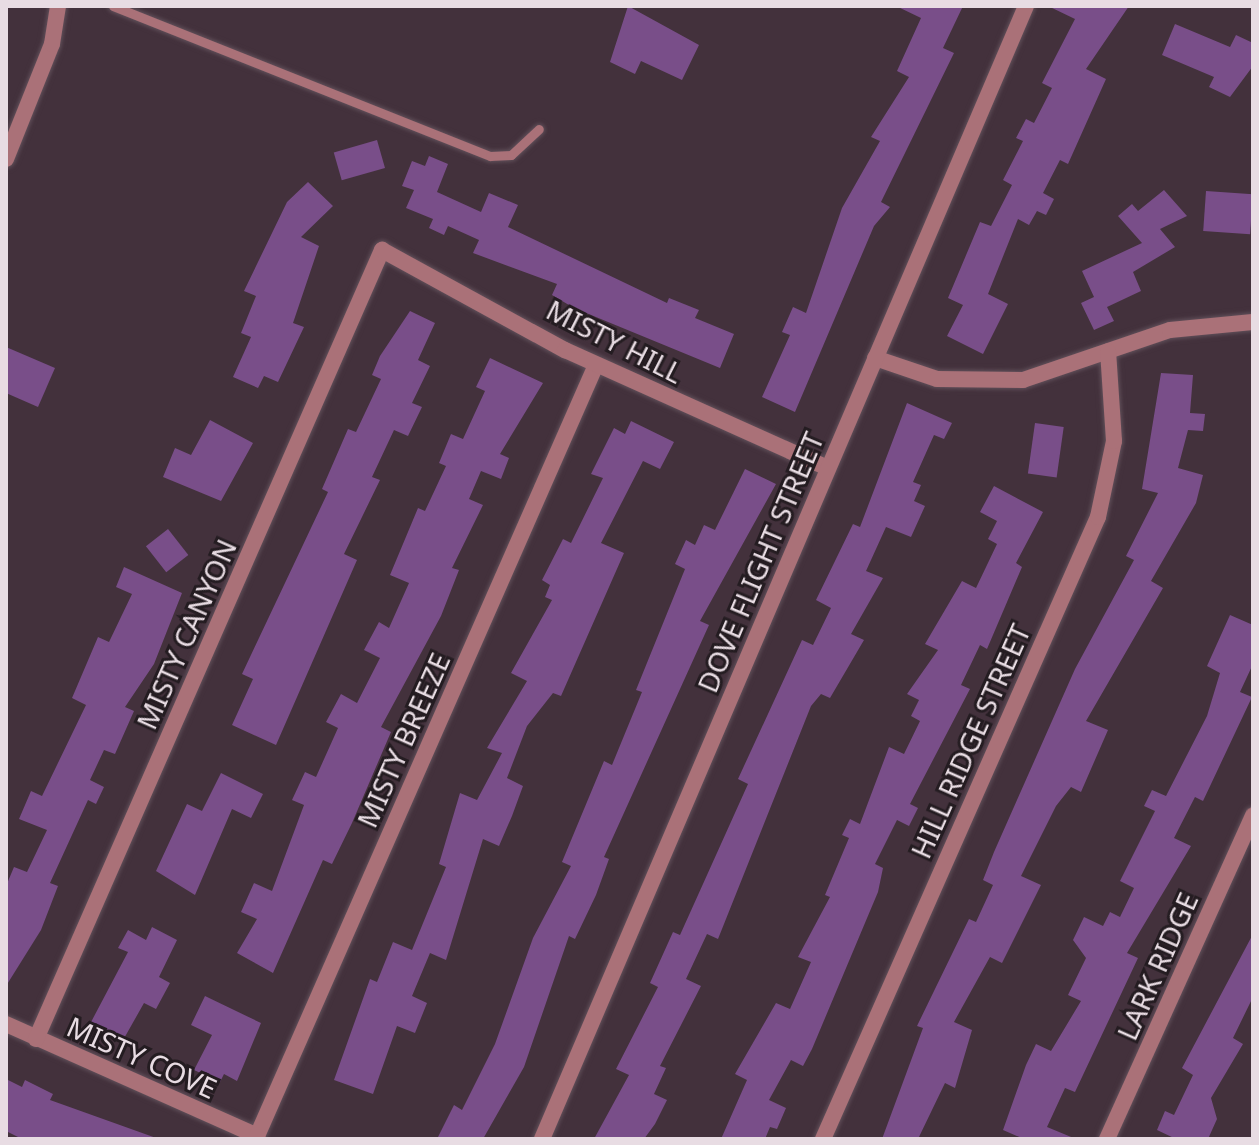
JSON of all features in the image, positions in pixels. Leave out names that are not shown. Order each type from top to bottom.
[{"type":"street","points":[[6,159],[52,44],[58,6]]},
{"type":"street","name":"DOVE FLIGHT STREET","points":[[542,1139],[1026,6]]},
{"type":"street","name":"MISTY HILL","points":[[382,250],[596,365],[828,468]]},
{"type":"street","name":"MISTY CANYON","points":[[36,1039],[382,250]]},
{"type":"street","points":[[875,358],[937,379],[994,382],[1051,374],[1170,330],[1253,322]]},
{"type":"street","name":"HILL RIDGE STREET","points":[[823,1139],[1098,517],[1114,441],[1108,351]]},
{"type":"street","name":"MISTY BREEZE","points":[[257,1136],[596,365]]},
{"type":"street","name":"LARK RIDGE","points":[[1107,1139],[1253,815]]},
{"type":"street","name":"MISTY COVE","points":[[6,1024],[257,1136]]},
{"type":"lane","points":[[113,6],[490,156],[511,155],[539,129]]},
{"type":"building","points":[[628,6],[699,45],[682,80],[641,61],[635,74],[610,62]]},
{"type":"building","points":[[896,6],[963,6],[943,48],[954,53],[881,202],[890,207],[874,226],[795,412],[762,397],[790,335],[782,332],[793,307],[806,313],[842,208],[880,141],[871,137],[909,77],[897,71],[921,18]]},
{"type":"building","points":[[1048,6],[1129,6],[1086,69],[1106,79],[1068,164],[1060,160],[1043,193],[1054,199],[1046,215],[1037,211],[1029,225],[1018,219],[988,294],[1008,304],[983,354],[947,336],[963,305],[948,298],[980,222],[991,226],[1012,185],[1003,180],[1023,141],[1016,138],[1026,119],[1034,123],[1052,88],[1042,83],[1075,19]]},
{"type":"building","points":[[1175,24],[1230,47],[1236,35],[1253,43],[1253,66],[1230,97],[1209,87],[1214,77],[1162,55]]},
{"type":"building","points":[[377,140],[385,168],[342,180],[334,152]]},
{"type":"building","points":[[429,156],[448,164],[437,192],[481,212],[489,193],[518,205],[508,227],[667,303],[669,298],[699,310],[695,318],[734,334],[720,368],[574,308],[552,295],[557,284],[473,253],[479,240],[448,226],[444,235],[429,228],[433,219],[406,208],[414,190],[402,186],[412,161],[425,166]]},
{"type":"building","points":[[308,182],[333,206],[301,237],[319,246],[293,323],[304,327],[278,382],[264,376],[258,388],[233,377],[251,337],[241,333],[256,296],[244,291],[287,202]]},
{"type":"building","points":[[1164,190],[1187,216],[1160,229],[1175,247],[1133,272],[1141,291],[1107,307],[1114,321],[1094,330],[1081,303],[1094,297],[1082,271],[1142,243],[1118,216],[1132,204],[1138,211]]},
{"type":"building","points":[[1206,191],[1253,194],[1250,234],[1203,231]]},
{"type":"building","points":[[410,311],[435,323],[418,360],[430,366],[412,403],[422,407],[408,436],[394,430],[372,477],[380,480],[344,554],[357,560],[276,745],[232,725],[253,679],[242,674],[328,492],[322,489],[348,429],[356,432],[381,379],[372,375],[380,356]]},
{"type":"building","points":[[6,347],[55,368],[38,407],[6,393]]},
{"type":"building","points":[[490,358],[543,383],[500,454],[509,458],[501,479],[481,471],[469,499],[483,505],[452,568],[459,570],[441,616],[381,727],[391,732],[352,823],[332,864],[323,860],[273,973],[237,953],[257,919],[241,912],[254,883],[272,891],[304,805],[292,800],[305,772],[316,777],[338,728],[326,722],[341,694],[357,703],[380,658],[364,650],[379,622],[389,628],[409,583],[390,575],[418,508],[425,511],[446,466],[439,463],[451,434],[463,439],[485,391],[476,387]]},
{"type":"building","points":[[1161,373],[1193,375],[1190,413],[1205,414],[1203,431],[1188,430],[1178,468],[1203,475],[1196,503],[1151,581],[1163,588],[1086,721],[1108,730],[1081,792],[1071,787],[1056,806],[1021,876],[1041,885],[1002,963],[990,957],[954,1022],[972,1030],[955,1088],[945,1083],[918,1139],[882,1139],[923,1028],[917,1026],[969,919],[976,922],[993,885],[983,880],[994,852],[1075,669],[1134,560],[1126,556],[1158,493],[1142,489]]},
{"type":"building","points":[[907,403],[952,423],[944,439],[934,435],[913,482],[921,485],[914,501],[925,506],[911,537],[886,527],[866,571],[883,578],[851,634],[864,640],[830,698],[821,694],[811,706],[718,939],[707,934],[686,979],[701,986],[660,1066],[666,1068],[654,1094],[667,1100],[655,1124],[644,1139],[594,1139],[629,1075],[616,1069],[658,987],[650,983],[673,932],[680,935],[748,784],[738,779],[802,640],[813,645],[831,608],[816,600],[853,524],[860,527]]},
{"type":"building","points":[[210,420],[253,443],[221,501],[163,477],[175,448],[191,455]]},
{"type":"building","points":[[631,421],[674,442],[660,469],[643,461],[601,543],[624,553],[561,696],[553,693],[527,726],[507,778],[523,786],[499,846],[483,839],[446,960],[430,953],[412,996],[427,1003],[415,1033],[397,1026],[373,1094],[334,1080],[370,979],[377,982],[393,942],[412,950],[446,867],[439,864],[460,793],[477,800],[502,753],[487,748],[527,681],[511,673],[552,600],[545,597],[550,585],[542,580],[563,539],[571,543],[603,478],[591,474],[614,428],[625,434]]},
{"type":"building","points":[[1035,423],[1064,427],[1057,478],[1028,474]]},
{"type":"building","points":[[745,469],[776,484],[700,621],[709,625],[604,857],[609,859],[596,895],[575,939],[569,936],[524,1067],[483,1139],[437,1139],[454,1105],[462,1110],[495,1044],[533,938],[571,866],[562,862],[604,761],[612,765],[642,692],[636,690],[685,569],[675,564],[686,540],[695,545],[704,525],[715,530]]},
{"type":"building","points":[[994,486],[1043,512],[1016,563],[1022,567],[987,649],[980,645],[961,685],[970,689],[910,804],[918,808],[909,826],[897,820],[875,864],[883,868],[878,892],[812,1049],[803,1066],[791,1060],[769,1100],[786,1108],[777,1129],[770,1127],[765,1139],[721,1139],[747,1080],[735,1074],[776,1003],[790,1009],[811,962],[798,957],[830,897],[825,895],[849,838],[842,835],[850,819],[860,824],[889,747],[904,754],[920,721],[911,716],[919,700],[907,694],[938,650],[925,644],[962,581],[976,588],[997,544],[988,539],[997,521],[980,512]]},
{"type":"building","points":[[168,529],[188,555],[166,572],[146,546]]},
{"type":"building","points":[[124,567],[182,593],[154,664],[125,707],[134,711],[115,754],[104,750],[90,780],[104,787],[96,804],[88,800],[50,883],[58,886],[41,930],[6,986],[6,886],[14,867],[27,872],[47,830],[19,819],[31,791],[42,796],[86,705],[72,698],[98,637],[109,642],[132,594],[116,587]]},
{"type":"building","points":[[1230,615],[1253,625],[1253,664],[1240,692],[1252,697],[1203,801],[1195,797],[1174,838],[1191,846],[1127,953],[1138,958],[1075,1092],[1065,1088],[1047,1127],[1076,1139],[1024,1139],[1003,1130],[1036,1044],[1051,1051],[1081,1001],[1068,995],[1086,958],[1073,940],[1084,917],[1103,926],[1110,912],[1120,917],[1134,888],[1120,881],[1155,811],[1144,806],[1152,790],[1166,796],[1207,716],[1220,673],[1207,666]]},
{"type":"building","points":[[221,773],[263,794],[251,818],[232,809],[195,895],[156,871],[187,804],[202,811]]},
{"type":"building","points":[[152,927],[177,940],[159,977],[170,983],[156,1009],[144,1003],[122,1042],[90,1024],[128,952],[118,948],[128,930],[146,940]]},
{"type":"building","points":[[1253,934],[1253,997],[1233,1038],[1243,1044],[1211,1098],[1217,1119],[1208,1139],[1176,1139],[1157,1130],[1165,1111],[1174,1115],[1193,1075],[1182,1068]]},
{"type":"building","points":[[205,996],[261,1023],[237,1081],[224,1074],[220,1082],[194,1070],[212,1035],[191,1025]]},
{"type":"building","points":[[6,1079],[22,1087],[25,1080],[53,1094],[50,1100],[159,1139],[22,1139],[6,1131]]}]
